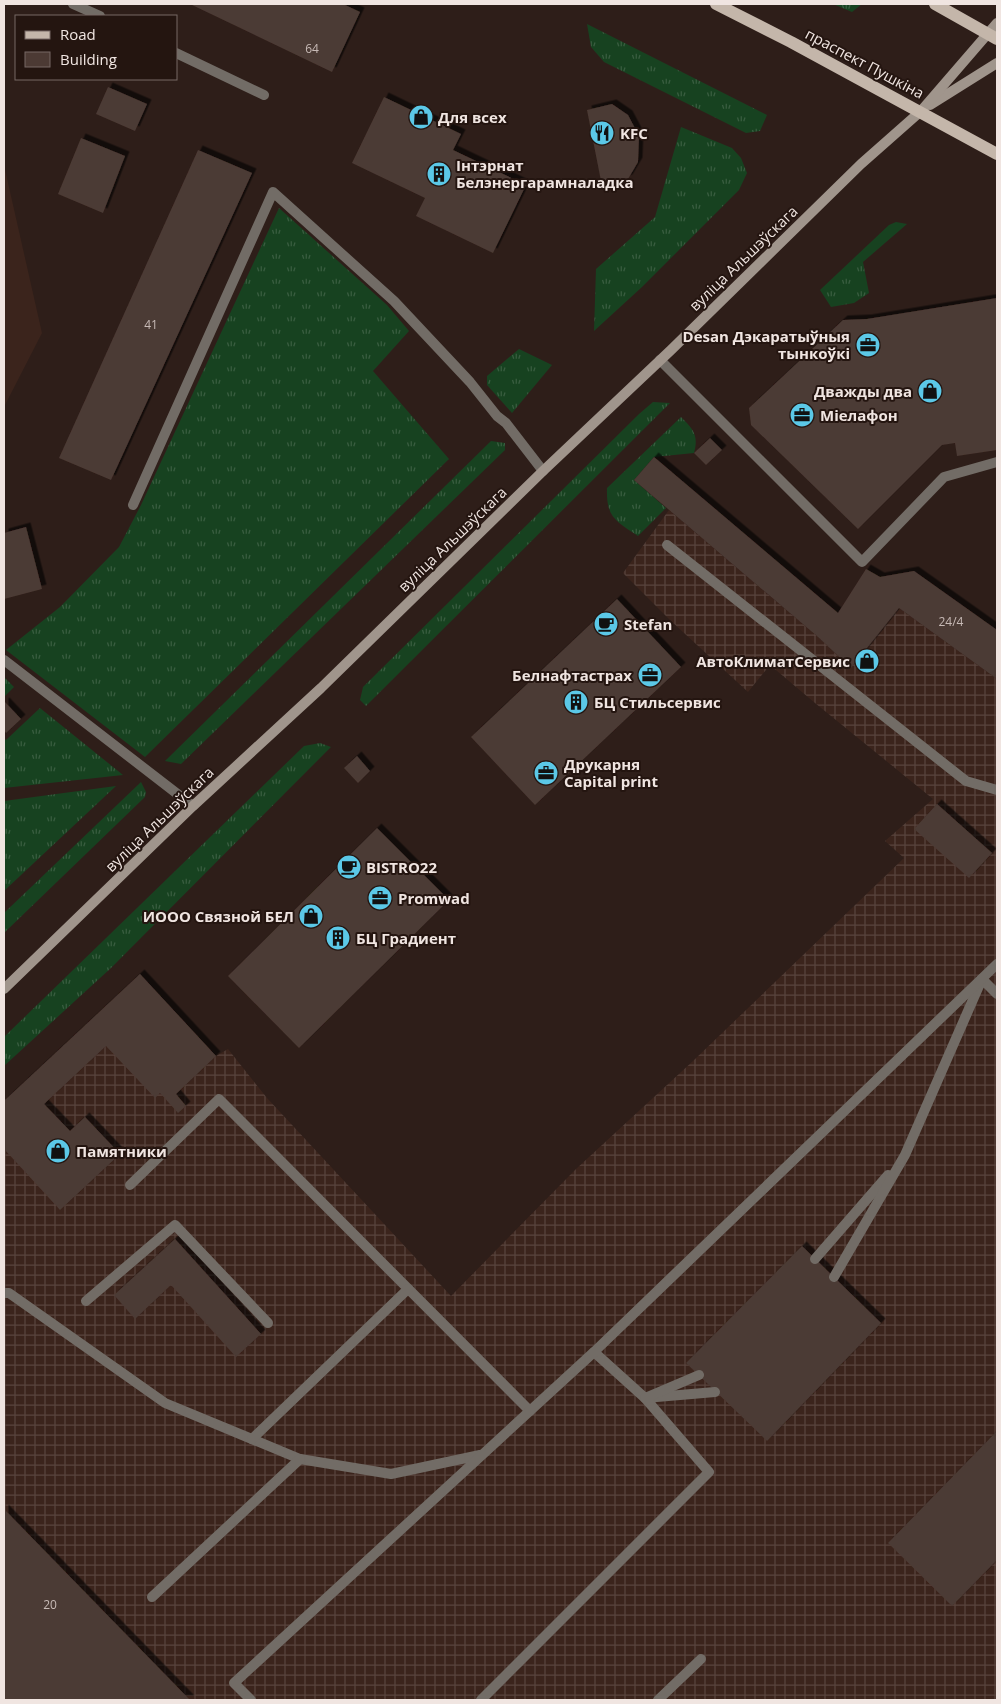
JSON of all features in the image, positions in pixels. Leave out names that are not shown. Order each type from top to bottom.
[{"type":"main road","name":"праспект Пушкіна","points":[[716,4],[920,111],[997,154]]},
{"type":"main road","points":[[935,4],[992,37]]},
{"type":"main road","name":"вуліца Альшэўскага","points":[[4,989],[193,806],[321,688],[861,164],[920,111],[992,37],[997,23]]},
{"type":"main road","name":"вуліца Альшэўскага","points":[[920,111],[997,63]]},
{"type":"lane","points":[[73,4],[98,15]]},
{"type":"lane","points":[[178,54],[264,95]]},
{"type":"lane","points":[[133,505],[272,192],[394,301],[506,423],[543,471]]},
{"type":"lane","points":[[660,360],[862,562],[944,478],[997,462]]},
{"type":"lane","points":[[667,545],[966,781],[997,790]]},
{"type":"lane","points":[[4,660],[193,806]]},
{"type":"lane","points":[[251,1700],[234,1683],[594,1352],[997,964]]},
{"type":"lane","points":[[982,979],[997,994]]},
{"type":"lane","points":[[834,1277],[905,1155],[982,979]]},
{"type":"lane","points":[[130,1185],[219,1099],[530,1411]]},
{"type":"lane","points":[[815,1259],[905,1155]]},
{"type":"lane","points":[[86,1301],[175,1225],[268,1323]]},
{"type":"lane","points":[[252,1440],[408,1289]]},
{"type":"lane","points":[[4,1293],[9,1293],[165,1403],[300,1459],[391,1474],[481,1455]]},
{"type":"lane","points":[[482,1700],[709,1472],[645,1398],[594,1352]]},
{"type":"lane","points":[[645,1398],[699,1375]]},
{"type":"lane","points":[[645,1398],[715,1392]]},
{"type":"lane","points":[[152,1597],[300,1459]]},
{"type":"lane","points":[[658,1700],[702,1659]]},
{"type":"shaded area","points":[[4,165],[42,333],[4,407]]},
{"type":"shaded area","points":[[669,510],[818,637],[851,668],[899,608],[997,679],[997,1700],[4,1700],[4,1101],[140,974],[216,1056],[228,1049],[267,1098],[451,1296],[576,1169],[693,1061],[904,858],[885,841],[933,799],[770,665],[748,692],[671,621],[623,573]]},
{"type":"green space","points":[[833,4],[862,4],[852,12]]},
{"type":"green space","points":[[587,24],[767,115],[760,131],[746,133],[604,62],[591,47]]},
{"type":"green space","points":[[681,127],[732,148],[741,158],[747,173],[739,190],[642,287],[594,331],[596,269],[655,217]]},
{"type":"green space","points":[[279,208],[387,305],[409,331],[373,371],[449,459],[145,757],[6,650],[60,607],[119,547],[141,505]]},
{"type":"green space","points":[[896,222],[907,224],[863,262],[869,293],[854,303],[831,307],[820,290],[889,225]]},
{"type":"green space","points":[[519,349],[552,365],[512,413],[487,385],[487,376]]},
{"type":"green space","points":[[653,402],[670,403],[366,706],[360,700],[363,687]]},
{"type":"green space","points":[[681,417],[694,433],[696,441],[694,453],[654,457],[634,480],[666,508],[638,536],[614,518],[608,506],[607,488]]},
{"type":"green space","points":[[491,441],[505,443],[505,450],[181,764],[165,761]]},
{"type":"green space","points":[[4,677],[14,687],[4,697]]},
{"type":"green space","points":[[40,708],[123,775],[4,788],[4,738],[6,740]]},
{"type":"green space","points":[[320,743],[331,747],[111,968],[4,1066],[4,1037],[304,746]]},
{"type":"green space","points":[[141,782],[146,792],[145,797],[4,933],[4,913]]},
{"type":"green space","points":[[116,786],[4,891],[4,801]]},
{"type":"building","points":[[190,4],[343,4],[360,12],[332,72]]},
{"type":"building","points":[[108,87],[147,104],[135,131],[96,114]]},
{"type":"building","name":"Інтэрнат Белэнергарамналадка","points":[[384,97],[461,134],[453,150],[526,185],[493,253],[416,216],[425,198],[352,163]]},
{"type":"building","points":[[612,104],[628,115],[639,136],[638,162],[628,179],[602,186],[587,110]]},
{"type":"building","points":[[81,138],[125,156],[103,213],[58,194]]},
{"type":"building","points":[[198,150],[252,173],[111,480],[59,458]]},
{"type":"building","points":[[997,298],[997,450],[957,456],[955,443],[942,445],[858,529],[751,425],[749,408],[843,320],[867,319]]},
{"type":"building","points":[[710,438],[722,450],[706,465],[694,453]]},
{"type":"building","points":[[654,457],[838,613],[866,569],[880,577],[914,571],[997,630],[997,679],[899,608],[851,668],[818,637],[634,480]]},
{"type":"building","points":[[26,527],[42,589],[4,599],[4,533]]},
{"type":"building","name":"БЦ Стильсервис","points":[[617,599],[681,667],[535,805],[471,737]]},
{"type":"building","points":[[5,702],[21,719],[6,733],[4,730]]},
{"type":"building","points":[[357,756],[370,771],[358,783],[344,768]]},
{"type":"building","points":[[937,804],[992,853],[969,878],[914,829]]},
{"type":"building","name":"БЦ Градиент","points":[[377,828],[449,900],[299,1048],[228,976]]},
{"type":"building","points":[[140,974],[216,1056],[176,1094],[186,1106],[178,1113],[160,1093],[155,1098],[106,1046],[44,1104],[70,1131],[85,1117],[120,1154],[60,1210],[4,1149],[4,1101]]},
{"type":"building","points":[[175,1239],[261,1334],[236,1357],[171,1285],[135,1319],[114,1295]]},
{"type":"building","points":[[802,1246],[881,1323],[767,1441],[686,1363]]},
{"type":"building","points":[[997,1431],[997,1560],[952,1606],[888,1543]]},
{"type":"building","points":[[4,1509],[190,1700],[4,1700]]},
{"type":"place","name":"Для всех","points":[[421,117]]},
{"type":"place","name":"KFC","points":[[602,133]]},
{"type":"place","name":"Інтэрнат Белэнергарамналадка","points":[[439,174]]},
{"type":"place","name":"Desan Дэкаратыўныя тынкоўкі","points":[[868,345]]},
{"type":"place","name":"Дважды два","points":[[930,391]]},
{"type":"place","name":"Міелафон","points":[[802,415]]},
{"type":"place","name":"Stefan","points":[[606,624]]},
{"type":"place","name":"АвтоКлиматСервис","points":[[867,661]]},
{"type":"place","name":"Белнафтастрах","points":[[650,675]]},
{"type":"place","name":"БЦ Стильсервис","points":[[576,702]]},
{"type":"place","name":"Друкарня Capital print","points":[[546,773]]},
{"type":"place","name":"BISTRO22","points":[[349,867]]},
{"type":"place","name":"Promwad","points":[[380,898]]},
{"type":"place","name":"ИООО Связной БЕЛ","points":[[311,916]]},
{"type":"place","name":"БЦ Градиент","points":[[338,938]]},
{"type":"place","name":"Памятники","points":[[58,1151]]}]
